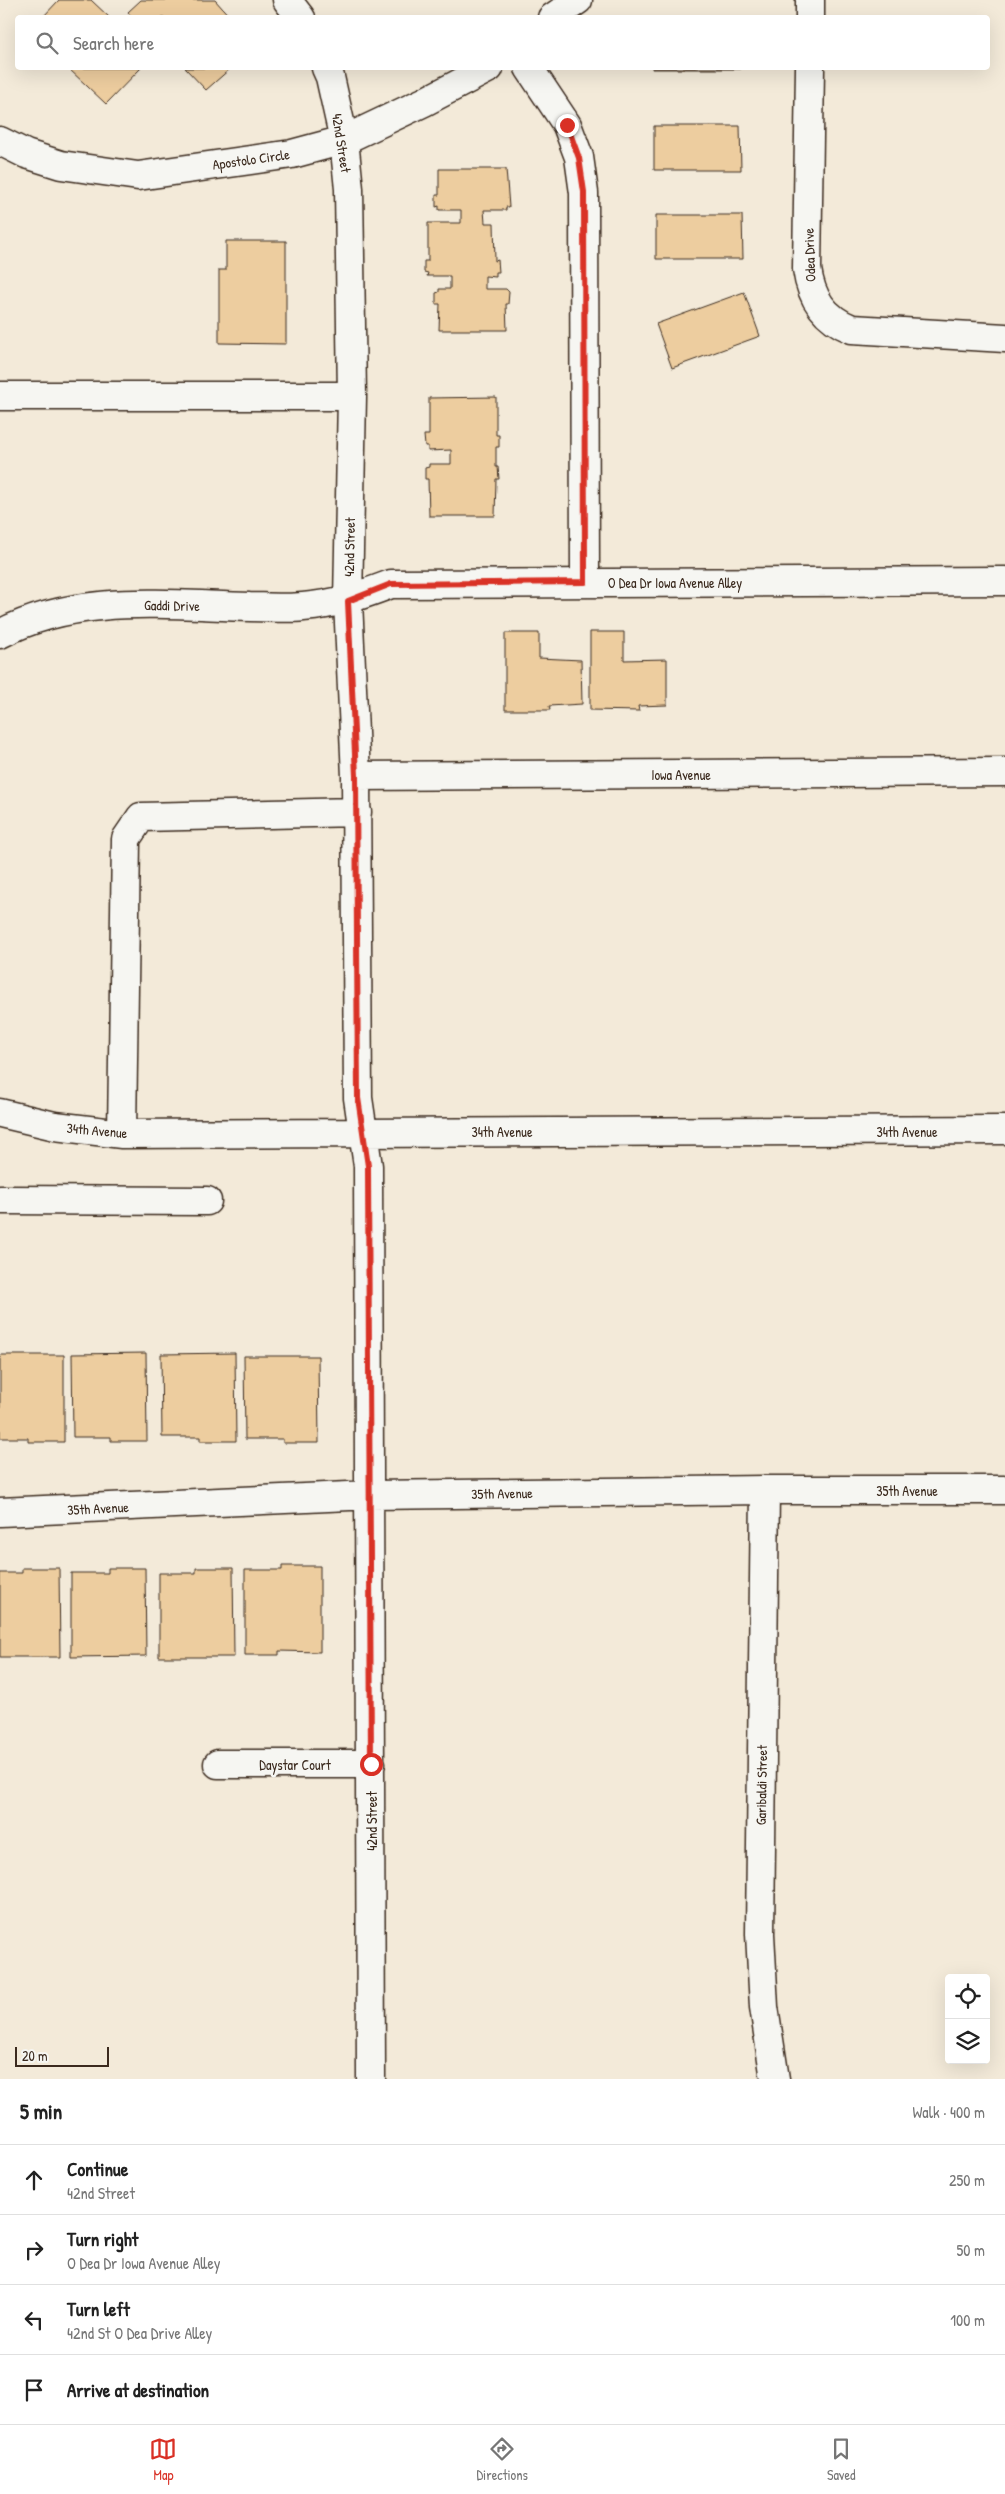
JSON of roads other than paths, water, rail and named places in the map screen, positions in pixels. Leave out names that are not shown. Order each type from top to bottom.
[{"type":"street","points":[[287,0],[299,15]]},
{"type":"street","points":[[556,15],[578,0]]},
{"type":"street","points":[[810,0],[810,15]]},
{"type":"street","name":"42nd Street","points":[[327,70],[344,140],[349,189],[352,396],[348,601],[357,812],[358,1098],[368,1166],[371,1495],[371,2079]]},
{"type":"street","name":"Apostolo Circle","points":[[0,141],[26,154],[61,165],[138,176],[292,154],[344,140],[445,92],[485,70]]},
{"type":"street","points":[[529,70],[567,125],[579,158],[584,192],[585,582]]},
{"type":"street","name":"Odea Drive","points":[[810,70],[807,269],[809,286],[816,301],[826,314],[840,324],[852,329],[1005,338]]},
{"type":"street","points":[[0,396],[352,396]]},
{"type":"street","name":"O Dea Dr Iowa Avenue Alley","points":[[348,601],[391,584],[1005,581]]},
{"type":"street","name":"Gaddi Drive","points":[[0,634],[18,624],[50,613],[82,607],[115,604],[302,607],[348,601]]},
{"type":"street","name":"Iowa Avenue","points":[[356,776],[1005,772]]},
{"type":"street","points":[[122,1134],[126,839],[141,817],[357,812]]},
{"type":"street","name":"34th Avenue","points":[[0,1113],[55,1126],[122,1134],[1005,1130]]},
{"type":"street","points":[[0,1200],[207,1201]]},
{"type":"street","name":"35th Avenue","points":[[0,1512],[371,1495],[765,1490],[1005,1490]]},
{"type":"street","name":"Garibaldi Street","points":[[765,1490],[760,1934],[764,2007],[775,2079]]},
{"type":"street","name":"Daystar Court","points":[[218,1764],[371,1764]]}]
